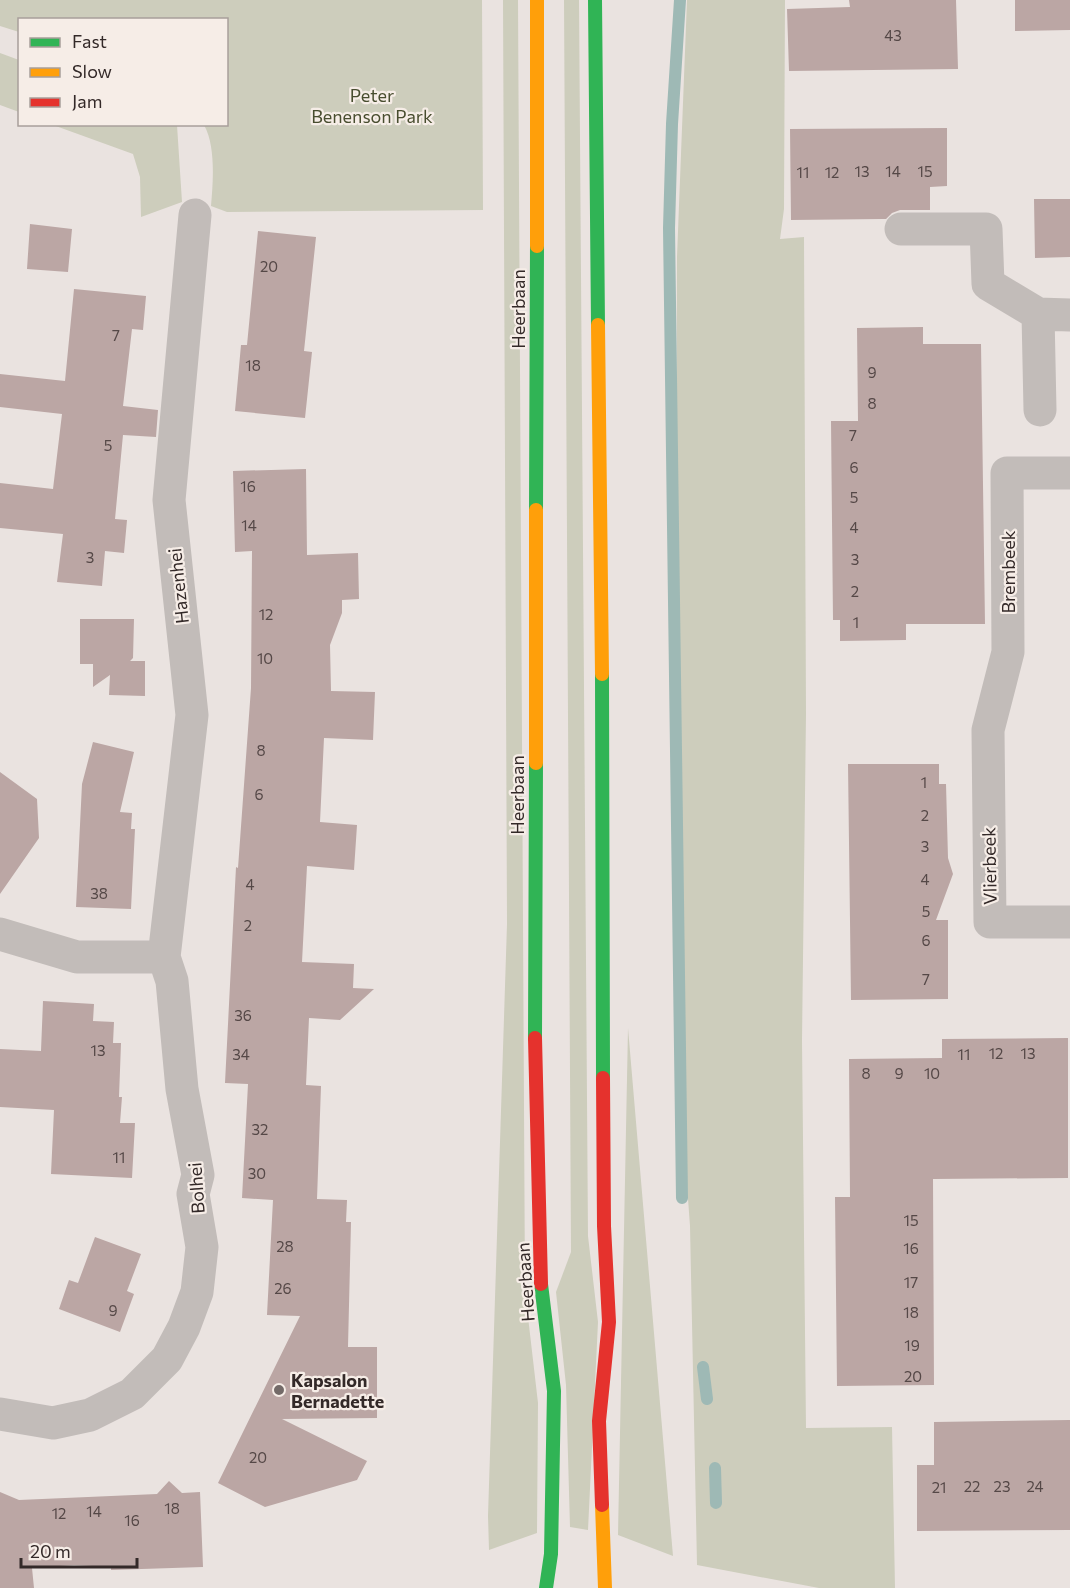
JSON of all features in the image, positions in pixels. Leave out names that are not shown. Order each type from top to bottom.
[{"type":"main road","name":"Heerbaan","points":[[537,0],[535,1096],[541,1292],[554,1391],[551,1554],[546,1588]]},
{"type":"main road","points":[[595,0],[604,1214],[609,1322],[599,1421],[605,1588]]},
{"type":"street","name":"Hazenhei","points":[[164,957],[192,716],[169,500],[195,215]]},
{"type":"street","points":[[901,230],[986,229],[988,285],[1038,314],[1070,315]]},
{"type":"street","points":[[1038,314],[1040,410]]},
{"type":"street","name":"Brembeek","points":[[988,730],[1008,652],[1007,473],[1070,472]]},
{"type":"street","name":"Vlierbeek","points":[[988,730],[990,922],[1070,922]]},
{"type":"street","points":[[0,934],[77,957],[164,957]]},
{"type":"street","name":"Bolhei","points":[[0,1414],[53,1423],[90,1415],[132,1394],[167,1359],[184,1327],[197,1292],[202,1246],[194,1194],[198,1175],[182,1089],[172,981],[164,957]]},
{"type":"green space","name":"Peter Benenson Park","points":[[0,0],[482,0],[483,210],[227,212],[211,206],[212,154],[204,126],[228,126],[228,18],[18,18],[18,32],[0,26]]},
{"type":"green space","points":[[503,0],[518,0],[525,1291],[538,1403],[537,1533],[489,1550],[488,1516],[507,924]]},
{"type":"green space","points":[[564,0],[579,0],[588,1236],[598,1322],[588,1530],[570,1527],[566,1385],[556,1292],[571,1252]]},
{"type":"green space","points":[[687,0],[785,0],[784,209],[780,239],[804,237],[806,714],[802,1041],[806,1428],[892,1427],[895,1588],[819,1588],[697,1565],[690,1226],[675,1021],[677,257]]},
{"type":"green space","points":[[0,53],[18,60],[18,112],[0,105]]},
{"type":"green space","points":[[56,126],[177,126],[182,202],[141,217],[140,177],[133,154]]},
{"type":"green space","points":[[628,1028],[673,1556],[618,1535]]},
{"type":"building","points":[[849,0],[956,0],[958,69],[789,71],[787,9],[850,7]]},
{"type":"building","points":[[1015,0],[1070,0],[1070,30],[1015,31]]},
{"type":"building","points":[[947,128],[947,186],[930,187],[930,210],[900,210],[892,213],[886,219],[791,220],[790,129]]},
{"type":"building","points":[[1034,199],[1070,199],[1070,257],[1035,258]]},
{"type":"building","points":[[30,224],[72,229],[68,272],[27,269]]},
{"type":"building","points":[[258,231],[316,237],[304,351],[312,352],[305,418],[235,411],[241,345],[247,345]]},
{"type":"building","points":[[74,289],[146,296],[143,330],[132,329],[123,406],[158,410],[156,437],[123,435],[115,519],[127,520],[124,553],[105,551],[102,586],[57,582],[63,534],[0,528],[0,483],[53,489],[62,414],[0,407],[0,374],[65,381]]},
{"type":"building","points":[[923,327],[923,344],[981,344],[985,624],[906,624],[906,640],[840,641],[840,620],[833,620],[831,421],[858,421],[857,328]]},
{"type":"building","points":[[306,469],[307,555],[358,553],[359,599],[342,600],[342,613],[330,645],[331,691],[375,692],[373,740],[324,738],[320,822],[357,825],[354,870],[307,866],[302,962],[354,964],[353,988],[374,989],[340,1020],[309,1018],[306,1085],[321,1086],[317,1199],[347,1200],[346,1222],[351,1222],[348,1347],[377,1347],[377,1418],[282,1419],[367,1461],[357,1480],[265,1507],[218,1483],[300,1316],[267,1315],[273,1200],[242,1198],[248,1084],[225,1083],[236,867],[238,868],[251,688],[252,551],[235,552],[233,471]]},
{"type":"building","points":[[80,619],[134,619],[133,658],[130,661],[145,661],[145,696],[109,695],[110,675],[93,687],[93,664],[80,664]]},
{"type":"building","points":[[93,742],[134,752],[120,812],[132,813],[131,829],[135,829],[131,909],[76,907],[82,784]]},
{"type":"building","points":[[848,764],[939,764],[939,784],[946,784],[948,858],[953,874],[936,920],[948,920],[948,999],[851,1000]]},
{"type":"building","points":[[0,772],[37,799],[39,838],[0,894]]},
{"type":"building","points":[[43,1001],[94,1004],[93,1021],[114,1022],[113,1043],[121,1043],[120,1123],[135,1123],[132,1178],[51,1174],[54,1110],[0,1107],[0,1049],[41,1051]]},
{"type":"building","points":[[1068,1038],[1068,1178],[933,1179],[934,1385],[837,1386],[835,1197],[850,1197],[849,1059],[942,1058],[942,1039]]},
{"type":"building","points":[[95,1237],[141,1254],[127,1291],[134,1294],[120,1332],[59,1309],[69,1280],[78,1283]]},
{"type":"building","points":[[1070,1420],[1070,1530],[917,1531],[917,1465],[934,1465],[934,1422]]},
{"type":"building","points":[[169,1481],[182,1493],[200,1492],[203,1567],[111,1570],[111,1567],[74,1565],[32,1568],[34,1588],[0,1588],[0,1492],[19,1500],[157,1494]]},
{"type":"waterway","points":[[680,0],[672,124],[669,228],[682,1198]]},
{"type":"waterway","points":[[703,1367],[707,1399]]},
{"type":"waterway","points":[[715,1468],[716,1503]]},
{"type":"traffic: fast","points":[[595,0],[598,325]]},
{"type":"traffic: fast","points":[[536,510],[537,246]]},
{"type":"traffic: fast","points":[[602,674],[603,1078]]},
{"type":"traffic: fast","points":[[535,1038],[536,763]]},
{"type":"traffic: fast","points":[[541,1284],[554,1391],[551,1554],[546,1588]]},
{"type":"traffic: slow","points":[[537,0],[537,246]]},
{"type":"traffic: slow","points":[[598,325],[602,674]]},
{"type":"traffic: slow","points":[[536,510],[536,763]]},
{"type":"traffic: slow","points":[[602,1505],[605,1588]]},
{"type":"traffic: jam","points":[[535,1038],[541,1284]]},
{"type":"traffic: jam","points":[[602,1505],[599,1421],[609,1322],[604,1226],[603,1078]]},
{"type":"place","name":"Kapsalon Bernadette","points":[[279,1390]]}]
